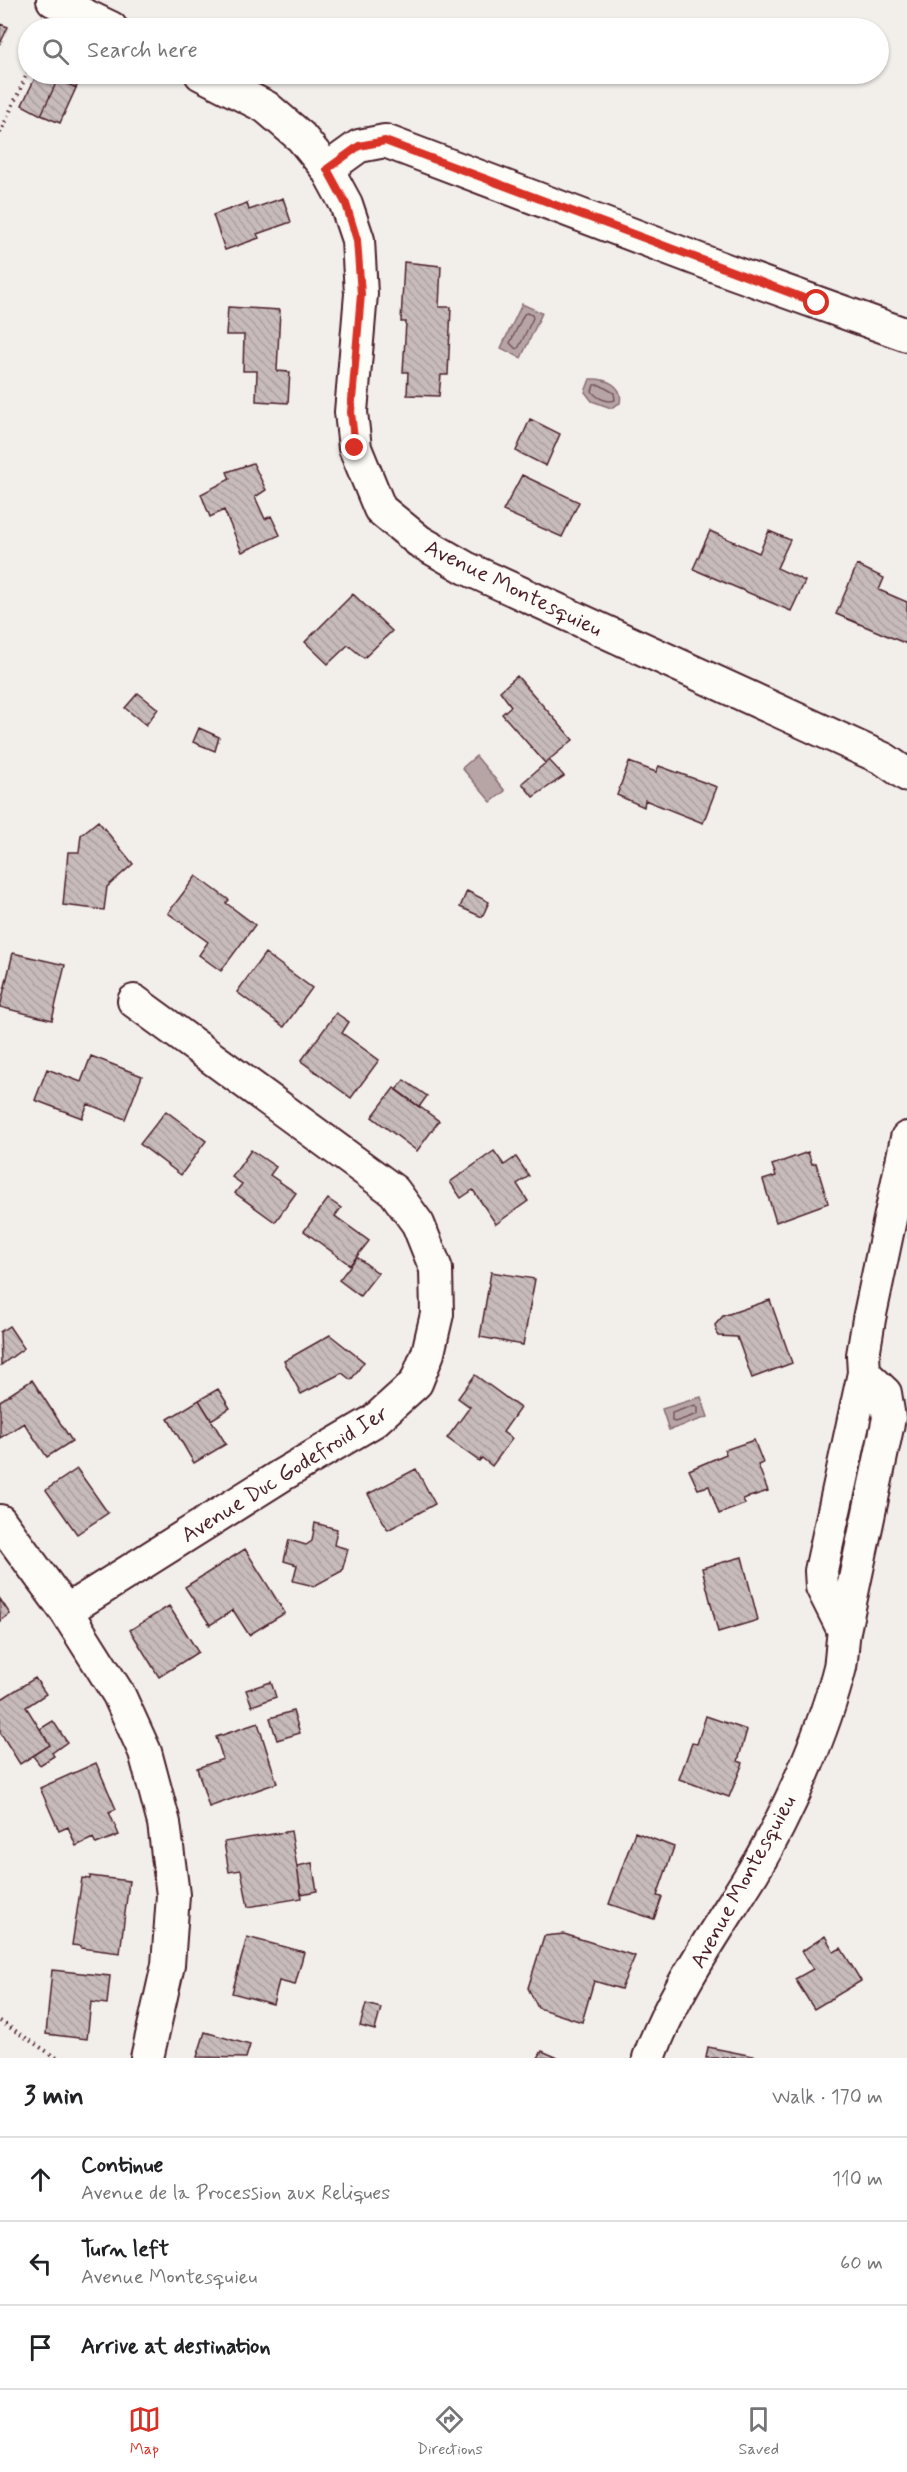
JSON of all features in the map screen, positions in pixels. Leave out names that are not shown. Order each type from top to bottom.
[{"type":"street","points":[[53,0],[90,18]]},
{"type":"street","name":"Avenue Montesquieu","points":[[220,84],[266,108],[302,137],[327,169],[346,204],[357,240],[361,294],[351,412],[355,448],[380,509],[419,542],[466,568],[884,759],[907,775]]},
{"type":"street","points":[[327,169],[359,146],[385,141],[726,270],[907,335]]},
{"type":"street","name":"Avenue Duc Godefroid Ier","points":[[66,1611],[282,1475],[374,1421],[416,1383],[428,1353],[437,1314],[436,1269],[418,1224],[394,1191],[134,1001]]},
{"type":"street","name":"Avenue Montesquieu","points":[[649,2058],[657,2034],[703,1951],[754,1869],[789,1803],[819,1730],[840,1666],[844,1631],[890,1418],[885,1393],[864,1373],[863,1355],[907,1138]]},
{"type":"street","points":[[0,1521],[66,1611],[119,1695],[145,1752],[164,1823],[173,1895],[169,1953],[147,2058]]},
{"type":"path","points":[[0,133],[22,84]]},
{"type":"path","points":[[0,2021],[57,2058]]},
{"type":"water","points":[[522,304],[542,313],[521,358],[501,348]]},
{"type":"water","points":[[590,379],[607,381],[616,387],[620,403],[611,408],[592,401],[585,392]]},
{"type":"water","points":[[476,756],[505,791],[491,802],[462,768]]},
{"type":"water","points":[[701,1397],[708,1417],[669,1430],[662,1409]]},
{"type":"building","points":[[0,24],[8,27],[0,44]]},
{"type":"building","points":[[32,84],[56,84],[41,115],[22,105]]},
{"type":"building","points":[[56,84],[68,84],[76,88],[60,123],[41,115]]},
{"type":"building","points":[[283,198],[291,222],[257,234],[259,238],[225,250],[213,215],[247,203],[249,210]]},
{"type":"building","points":[[404,262],[441,266],[439,307],[451,307],[448,375],[441,375],[439,396],[407,395],[408,372],[403,372],[406,322],[401,322]]},
{"type":"building","points":[[228,307],[280,310],[277,371],[290,372],[288,403],[256,401],[257,371],[243,371],[244,335],[226,335]]},
{"type":"building","points":[[530,419],[560,434],[546,466],[516,451]]},
{"type":"building","points":[[253,463],[266,490],[255,497],[265,519],[271,516],[280,535],[242,552],[224,510],[210,517],[201,494],[230,479],[227,472]]},
{"type":"building","points":[[522,475],[579,502],[562,537],[503,511]]},
{"type":"building","points":[[710,531],[759,553],[769,531],[790,540],[777,568],[805,581],[791,611],[693,569]]},
{"type":"building","points":[[857,565],[884,578],[879,590],[907,602],[907,644],[836,614]]},
{"type":"building","points":[[353,594],[392,631],[364,658],[348,645],[328,664],[305,642]]},
{"type":"building","points":[[517,676],[573,740],[545,763],[502,714],[511,706],[500,691]]},
{"type":"building","points":[[138,693],[158,709],[146,725],[125,708]]},
{"type":"building","points":[[199,728],[219,737],[215,751],[193,742]]},
{"type":"building","points":[[549,760],[564,776],[533,797],[522,783]]},
{"type":"building","points":[[629,762],[656,772],[659,766],[717,787],[703,823],[645,800],[644,807],[617,795]]},
{"type":"building","points":[[98,821],[133,864],[107,887],[104,910],[63,905],[68,852],[79,852],[81,835]]},
{"type":"building","points":[[196,876],[229,900],[226,903],[255,925],[221,971],[199,955],[208,942],[168,913]]},
{"type":"building","points":[[467,891],[489,902],[482,917],[460,907]]},
{"type":"building","points":[[13,953],[65,965],[52,1020],[0,1007]]},
{"type":"building","points":[[265,953],[312,988],[284,1027],[237,992]]},
{"type":"building","points":[[336,1013],[349,1022],[342,1033],[379,1060],[351,1098],[301,1061]]},
{"type":"building","points":[[91,1056],[142,1076],[125,1119],[88,1104],[82,1118],[35,1100],[47,1069],[81,1082]]},
{"type":"building","points":[[404,1080],[427,1096],[419,1107],[396,1090]]},
{"type":"building","points":[[394,1088],[439,1121],[417,1151],[372,1117]]},
{"type":"building","points":[[166,1111],[206,1141],[181,1175],[140,1144]]},
{"type":"building","points":[[251,1150],[276,1167],[270,1175],[296,1193],[275,1222],[235,1193],[242,1184],[232,1177]]},
{"type":"building","points":[[494,1151],[504,1165],[516,1157],[529,1176],[517,1184],[528,1201],[496,1224],[473,1190],[461,1198],[450,1182]]},
{"type":"building","points":[[808,1152],[812,1164],[816,1163],[828,1203],[776,1222],[763,1180],[776,1176],[772,1165]]},
{"type":"building","points":[[328,1199],[341,1208],[335,1216],[369,1241],[350,1265],[304,1231]]},
{"type":"building","points":[[357,1257],[378,1273],[360,1296],[339,1280]]},
{"type":"building","points":[[491,1272],[535,1279],[523,1345],[480,1337]]},
{"type":"building","points":[[770,1300],[792,1363],[752,1378],[737,1337],[718,1336],[715,1325],[723,1316]]},
{"type":"building","points":[[9,1326],[24,1348],[1,1365],[0,1332]]},
{"type":"building","points":[[330,1335],[364,1362],[351,1380],[342,1373],[301,1394],[284,1361]]},
{"type":"building","points":[[475,1375],[520,1408],[503,1432],[512,1439],[492,1466],[482,1458],[479,1461],[447,1438],[470,1407],[458,1398]]},
{"type":"building","points":[[32,1380],[72,1441],[47,1457],[24,1423],[0,1438],[0,1401]]},
{"type":"building","points":[[218,1389],[230,1408],[211,1420],[199,1400]]},
{"type":"building","points":[[199,1400],[226,1444],[194,1463],[168,1419]]},
{"type":"building","points":[[754,1440],[763,1463],[758,1465],[768,1491],[743,1499],[745,1504],[719,1514],[709,1486],[698,1489],[689,1470],[726,1454],[725,1450]]},
{"type":"building","points":[[77,1469],[108,1513],[77,1534],[46,1490]]},
{"type":"building","points":[[416,1469],[435,1504],[388,1530],[368,1494]]},
{"type":"building","points":[[315,1523],[337,1529],[334,1545],[348,1549],[342,1571],[314,1586],[293,1581],[297,1565],[284,1561],[289,1540],[306,1545],[312,1541]]},
{"type":"building","points":[[245,1549],[285,1613],[249,1635],[233,1610],[210,1625],[185,1587]]},
{"type":"building","points":[[742,1557],[758,1620],[718,1632],[702,1568]]},
{"type":"building","points":[[0,1599],[10,1614],[0,1621]]},
{"type":"building","points":[[169,1606],[198,1652],[159,1677],[130,1630]]},
{"type":"building","points":[[35,1678],[46,1694],[26,1707],[50,1745],[20,1764],[0,1732],[0,1700]]},
{"type":"building","points":[[271,1682],[276,1697],[252,1706],[246,1690]]},
{"type":"building","points":[[293,1711],[300,1733],[277,1740],[270,1718]]},
{"type":"building","points":[[706,1716],[747,1730],[738,1761],[743,1763],[729,1797],[679,1779],[692,1743],[697,1744]]},
{"type":"building","points":[[53,1721],[67,1742],[52,1753],[54,1756],[40,1765],[33,1756],[50,1745],[40,1729]]},
{"type":"building","points":[[258,1723],[277,1783],[209,1807],[197,1768],[223,1759],[216,1737]]},
{"type":"building","points":[[96,1763],[116,1809],[109,1812],[119,1835],[96,1844],[93,1838],[76,1846],[68,1827],[59,1831],[40,1788]]},
{"type":"building","points":[[291,1831],[302,1898],[248,1907],[241,1870],[229,1872],[224,1842]]},
{"type":"building","points":[[635,1832],[674,1847],[657,1896],[662,1897],[654,1919],[609,1904]]},
{"type":"building","points":[[312,1863],[317,1891],[301,1894],[297,1866]]},
{"type":"building","points":[[90,1876],[129,1881],[120,1953],[72,1945],[82,1878],[90,1879]]},
{"type":"building","points":[[564,1934],[635,1956],[621,1989],[594,1981],[582,2022],[538,2008],[528,1988],[544,1936]]},
{"type":"building","points":[[825,1936],[834,1952],[841,1948],[861,1981],[814,2009],[795,1979],[813,1969],[802,1951]]},
{"type":"building","points":[[247,1937],[304,1952],[295,1985],[279,1981],[273,2004],[232,1993]]},
{"type":"building","points":[[52,1970],[110,1976],[107,2004],[91,2002],[87,2039],[46,2034]]},
{"type":"building","points":[[366,2004],[381,2008],[375,2030],[360,2026]]},
{"type":"building","points":[[205,2032],[250,2045],[246,2058],[197,2057]]},
{"type":"building","points":[[708,2047],[763,2058],[706,2058]]},
{"type":"building","points":[[542,2051],[558,2058],[538,2058]]},
{"type":"route","points":[[355,448],[351,412],[361,294],[357,240],[346,204],[327,169],[359,146],[385,141],[817,303]]}]
